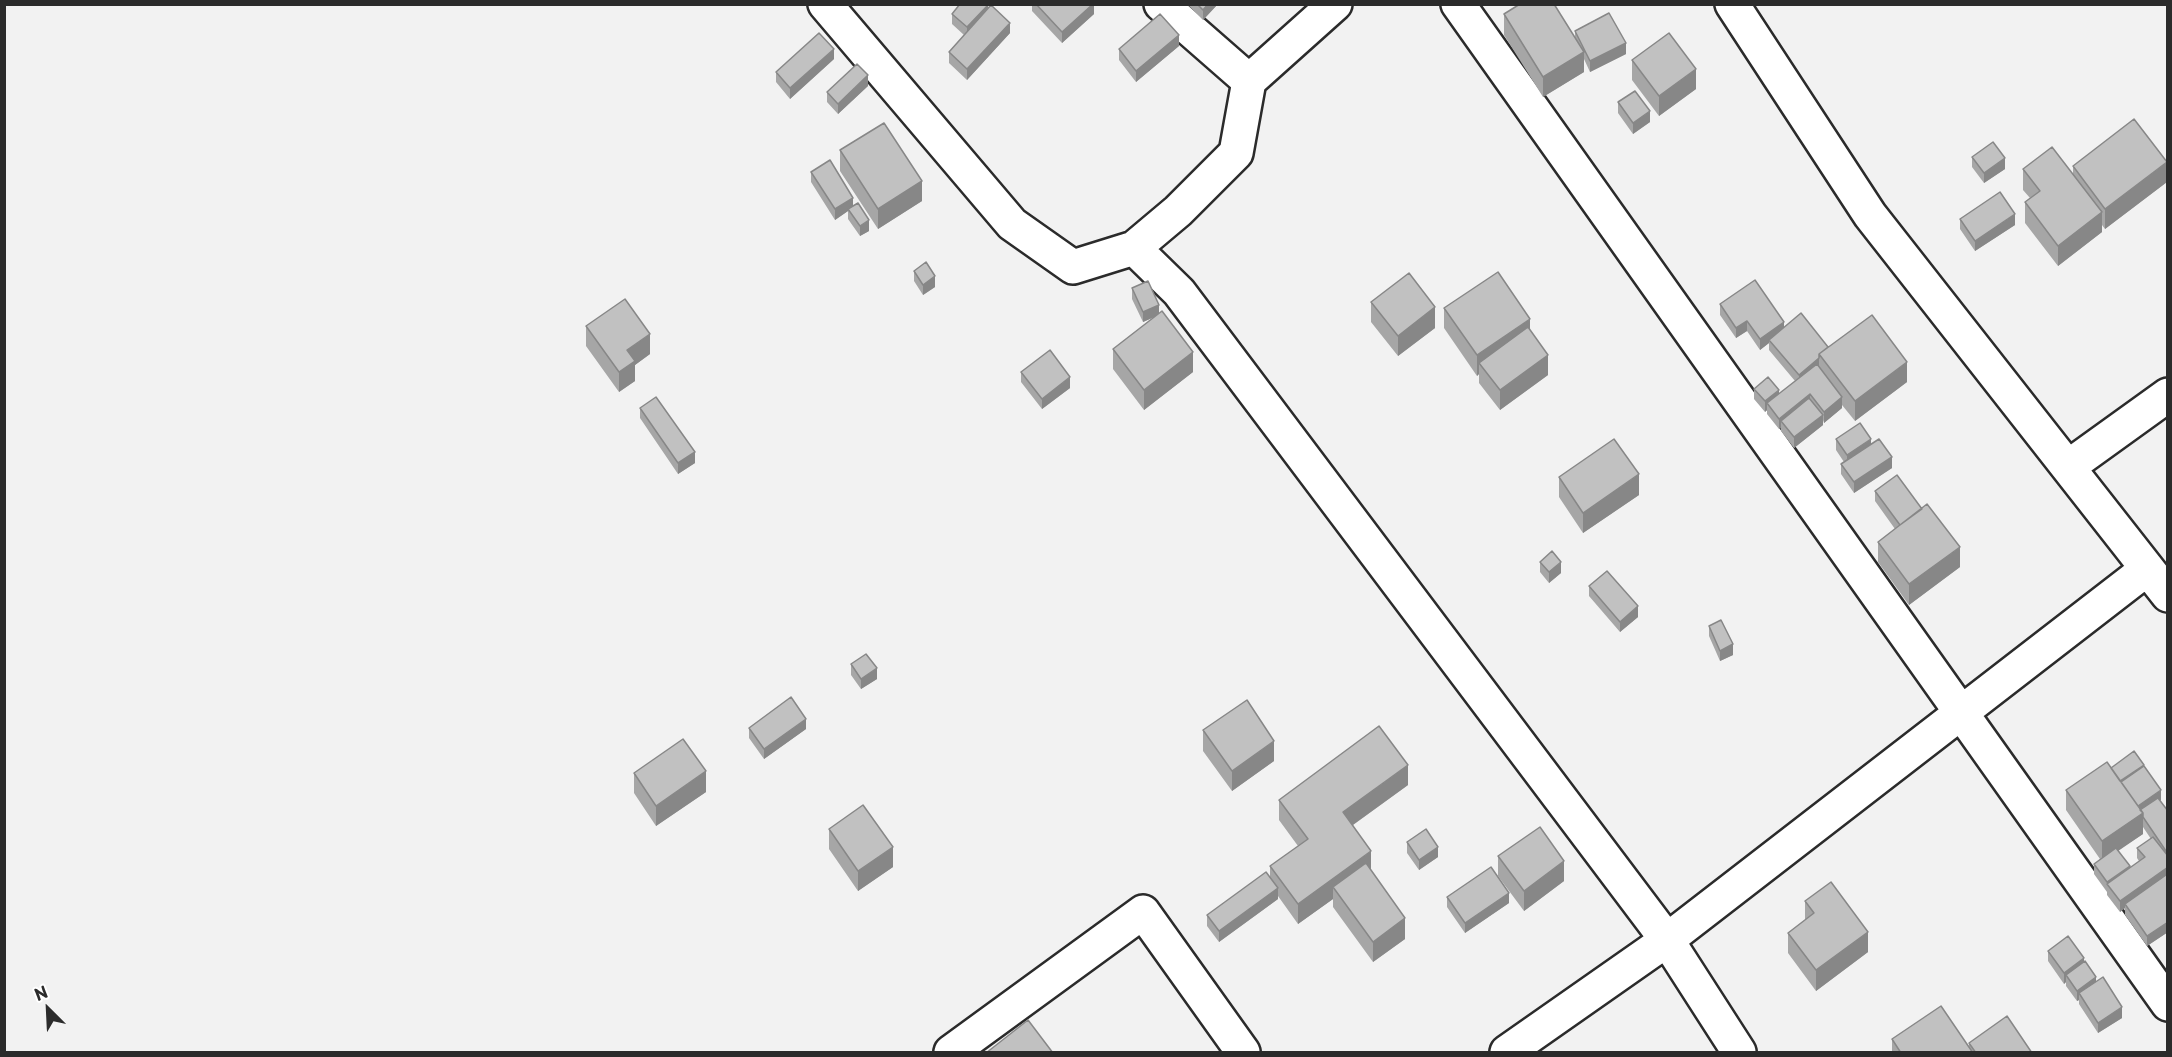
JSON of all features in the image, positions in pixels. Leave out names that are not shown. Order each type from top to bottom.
[{"type":"street","points":[[825,4],[1012,224],[1073,267],[1134,248],[1178,211],[1236,153],[1249,81],[1335,4]]},
{"type":"street","points":[[1161,4],[1249,81]]},
{"type":"street","points":[[1458,4],[2168,1004]]},
{"type":"street","points":[[1732,4],[1870,215],[2168,595]]},
{"type":"street","points":[[1134,248],[1179,292],[1667,940],[1739,1053]]},
{"type":"street","points":[[2068,467],[2168,395]]},
{"type":"street","points":[[1507,1053],[1667,940],[2147,569]]},
{"type":"street","points":[[951,1053],[1143,912],[1243,1053]]},
{"type":"building","points":[[960,4],[988,5],[967,27],[952,14]]},
{"type":"building","points":[[1036,4],[1093,4],[1062,32]]},
{"type":"building","points":[[1197,4],[1208,4],[1203,10]]},
{"type":"building","points":[[1520,4],[1554,4],[1584,52],[1543,77],[1504,14]]},
{"type":"building","points":[[991,5],[1010,23],[967,69],[949,52]]},
{"type":"building","points":[[1609,13],[1626,43],[1590,61],[1575,31]]},
{"type":"building","points":[[1160,14],[1179,35],[1136,71],[1119,49]]},
{"type":"building","points":[[819,33],[834,49],[790,88],[776,72]]},
{"type":"building","points":[[1669,33],[1696,69],[1659,96],[1632,60]]},
{"type":"building","points":[[857,64],[868,75],[838,104],[827,92]]},
{"type":"building","points":[[1635,91],[1650,111],[1633,123],[1618,102]]},
{"type":"building","points":[[2134,119],[2167,162],[2105,209],[2073,166]]},
{"type":"building","points":[[884,123],[922,181],[878,209],[840,150]]},
{"type":"building","points":[[1993,142],[2005,158],[1984,173],[1972,157]]},
{"type":"building","points":[[2052,147],[2102,212],[2058,246],[2025,202],[2040,191],[2023,169]]},
{"type":"building","points":[[830,160],[853,198],[835,209],[811,172]]},
{"type":"building","points":[[2000,192],[2015,214],[1975,241],[1960,219]]},
{"type":"building","points":[[858,203],[869,220],[860,226],[848,209]]},
{"type":"building","points":[[926,262],[935,276],[923,285],[914,271]]},
{"type":"building","points":[[1498,272],[1530,319],[1477,355],[1444,308]]},
{"type":"building","points":[[1409,273],[1435,307],[1398,336],[1371,302]]},
{"type":"building","points":[[1755,280],[1784,322],[1760,339],[1747,321],[1736,328],[1720,304]]},
{"type":"building","points":[[1148,281],[1159,305],[1143,312],[1132,288]]},
{"type":"building","points":[[625,299],[650,334],[627,350],[635,361],[619,372],[586,326]]},
{"type":"building","points":[[1162,311],[1193,352],[1144,390],[1113,349]]},
{"type":"building","points":[[1801,313],[1828,347],[1799,375],[1769,340]]},
{"type":"building","points":[[1872,315],[1907,362],[1855,401],[1819,354]]},
{"type":"building","points":[[1528,327],[1548,355],[1500,390],[1479,363]]},
{"type":"building","points":[[1050,350],[1070,377],[1042,399],[1021,372]]},
{"type":"building","points":[[1817,364],[1842,397],[1824,412],[1810,394],[1779,419],[1767,403]]},
{"type":"building","points":[[1768,377],[1779,390],[1765,401],[1754,389]]},
{"type":"building","points":[[656,397],[695,452],[678,463],[640,408]]},
{"type":"building","points":[[1809,398],[1823,415],[1794,437],[1781,421]]},
{"type":"building","points":[[1860,423],[1871,439],[1847,455],[1836,439]]},
{"type":"building","points":[[1614,439],[1639,474],[1583,513],[1559,477]]},
{"type":"building","points":[[1879,439],[1892,457],[1854,482],[1841,464]]},
{"type":"building","points":[[1897,475],[1922,509],[1900,525],[1875,491]]},
{"type":"building","points":[[1927,504],[1960,547],[1909,584],[1878,542]]},
{"type":"building","points":[[1552,551],[1561,562],[1549,572],[1540,562]]},
{"type":"building","points":[[1607,571],[1638,606],[1620,622],[1589,586]]},
{"type":"building","points":[[1721,620],[1733,644],[1720,651],[1709,626]]},
{"type":"building","points":[[866,654],[877,668],[861,679],[851,664]]},
{"type":"building","points":[[791,697],[806,719],[764,749],[749,728]]},
{"type":"building","points":[[1247,700],[1274,741],[1232,771],[1203,730]]},
{"type":"building","points":[[1379,726],[1408,765],[1343,812],[1371,851],[1298,904],[1270,866],[1308,839],[1279,800]]},
{"type":"building","points":[[683,739],[706,771],[656,806],[634,773]]},
{"type":"building","points":[[2134,751],[2144,765],[2120,781],[2111,768]]},
{"type":"building","points":[[2107,762],[2143,813],[2102,841],[2066,790]]},
{"type":"building","points":[[2144,766],[2161,790],[2138,806],[2121,782]]},
{"type":"building","points":[[2158,798],[2168,811],[2168,850],[2166,851],[2140,810]]},
{"type":"building","points":[[863,805],[893,847],[858,871],[829,829]]},
{"type":"building","points":[[1540,827],[1564,861],[1524,891],[1498,856]]},
{"type":"building","points":[[1426,829],[1438,847],[1419,860],[1407,842]]},
{"type":"building","points":[[2153,837],[2168,856],[2168,867],[2120,901],[2107,884],[2145,857],[2137,848]]},
{"type":"building","points":[[2116,848],[2130,866],[2107,882],[2094,864]]},
{"type":"building","points":[[1366,863],[1405,918],[1373,942],[1333,887]]},
{"type":"building","points":[[1491,867],[1509,893],[1465,923],[1447,897]]},
{"type":"building","points":[[1266,872],[1278,888],[1219,931],[1207,915]]},
{"type":"building","points":[[2166,875],[2168,877],[2168,922],[2147,936],[2125,904]]},
{"type":"building","points":[[1831,882],[1868,932],[1816,970],[1788,933],[1814,913],[1805,901]]},
{"type":"building","points":[[2068,936],[2084,958],[2064,973],[2048,951]]},
{"type":"building","points":[[2085,961],[2096,977],[2077,991],[2066,975]]},
{"type":"building","points":[[2103,977],[2122,1007],[2098,1023],[2079,993]]},
{"type":"building","points":[[1941,1006],[1973,1053],[1901,1053],[1892,1039]]},
{"type":"building","points":[[2007,1016],[2032,1053],[1976,1053],[1969,1043]]},
{"type":"building","points":[[1028,1020],[1053,1053],[986,1053]]}]
